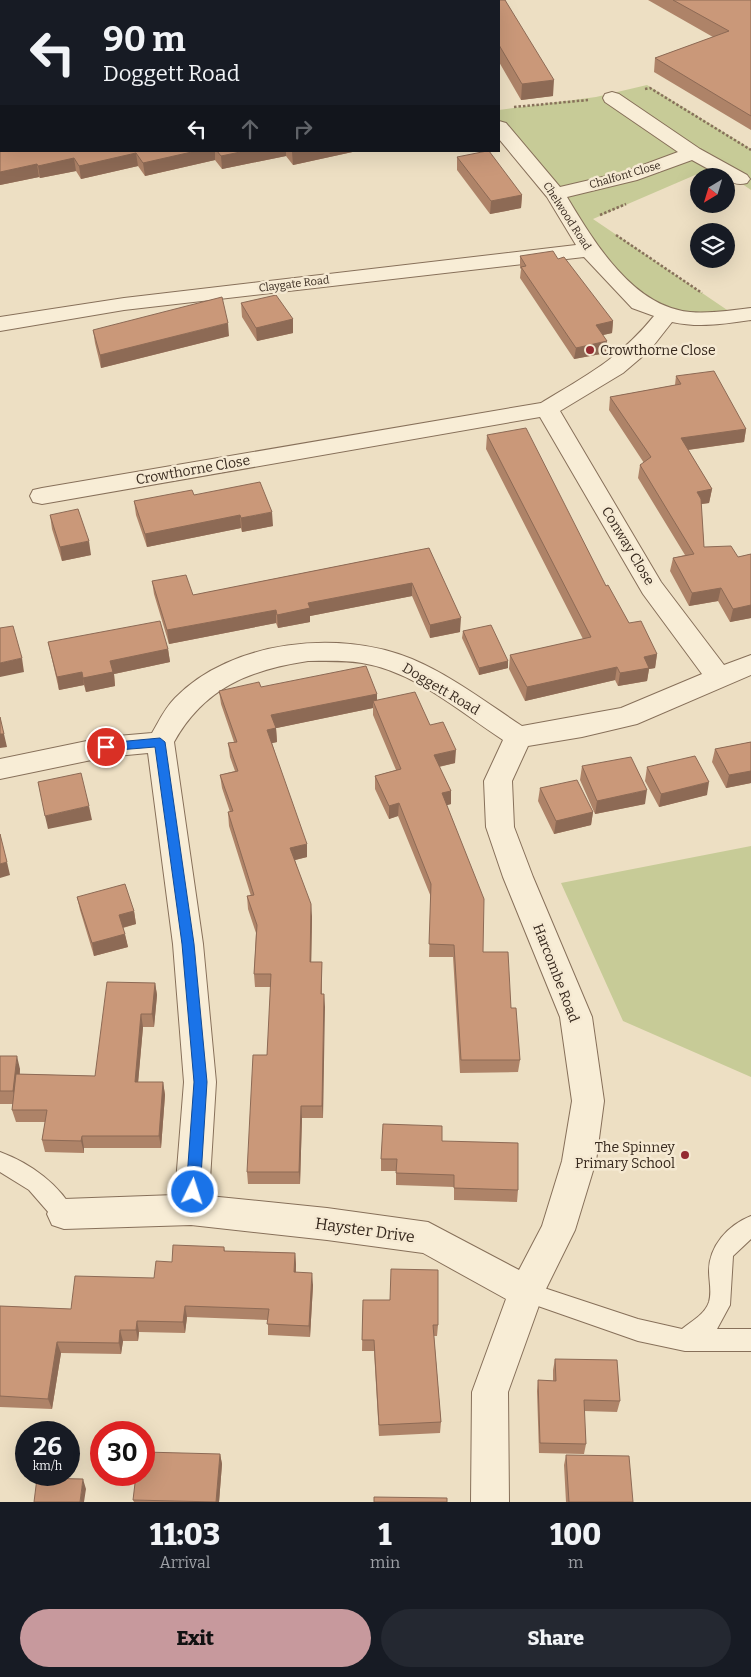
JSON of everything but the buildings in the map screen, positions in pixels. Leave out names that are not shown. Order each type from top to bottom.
[{"type":"street","points":[[612,98],[693,153],[740,179]]},
{"type":"street","name":"Chelwood Road","points":[[500,128],[555,194],[589,250],[640,303],[667,314],[690,319],[743,315]]},
{"type":"street","name":"Chalfont Close","points":[[555,194],[630,176],[693,153]]},
{"type":"street","name":"Claygate Road","points":[[0,324],[134,303],[589,250]]},
{"type":"street","name":"Crowthorne Close","points":[[42,496],[547,409],[615,368],[642,344],[667,314]]},
{"type":"street","name":"Conway Close","points":[[547,409],[652,588],[718,676]]},
{"type":"street","name":"Doggett Road","points":[[160,742],[183,706],[200,690],[224,675],[259,662],[316,651],[353,653],[386,659],[412,670],[518,737]]},
{"type":"street","points":[[518,737],[582,727],[627,717],[718,676],[751,664]]},
{"type":"street","name":"Harcombe Road","points":[[490,1502],[490,1392],[526,1292],[558,1230],[579,1161],[588,1101],[576,1017],[518,877],[500,827],[498,781],[518,737]]},
{"type":"street","points":[[0,769],[106,747],[160,742],[188,944],[200,1082],[191,1210]]},
{"type":"street","name":"Hayster Drive","points":[[64,1214],[191,1210],[327,1224],[428,1238],[526,1292]]},
{"type":"lane","points":[[0,1161],[46,1189],[64,1214]]},
{"type":"lane","points":[[685,1340],[712,1318],[723,1294],[718,1271],[727,1243],[751,1226]]},
{"type":"lane","points":[[526,1292],[638,1330],[685,1340],[751,1340]]},
{"type":"path","points":[[592,219],[628,204]]},
{"type":"path","points":[[616,235],[743,315]]},
{"type":"green space","points":[[647,85],[751,149],[751,190],[735,179],[735,168],[719,168],[716,166],[711,168],[690,168],[690,177],[593,219],[736,316],[670,315],[634,298],[565,203],[500,120],[500,110],[596,97]]},
{"type":"green space","points":[[751,846],[751,1077],[623,1021],[561,883]]},
{"type":"place","name":"Crowthorne Close","points":[[590,350]]},
{"type":"place","name":"The Spinney Primary School","points":[[685,1155]]},
{"type":"route","points":[[106,747],[160,742],[188,944],[200,1082],[193,1192]]}]
